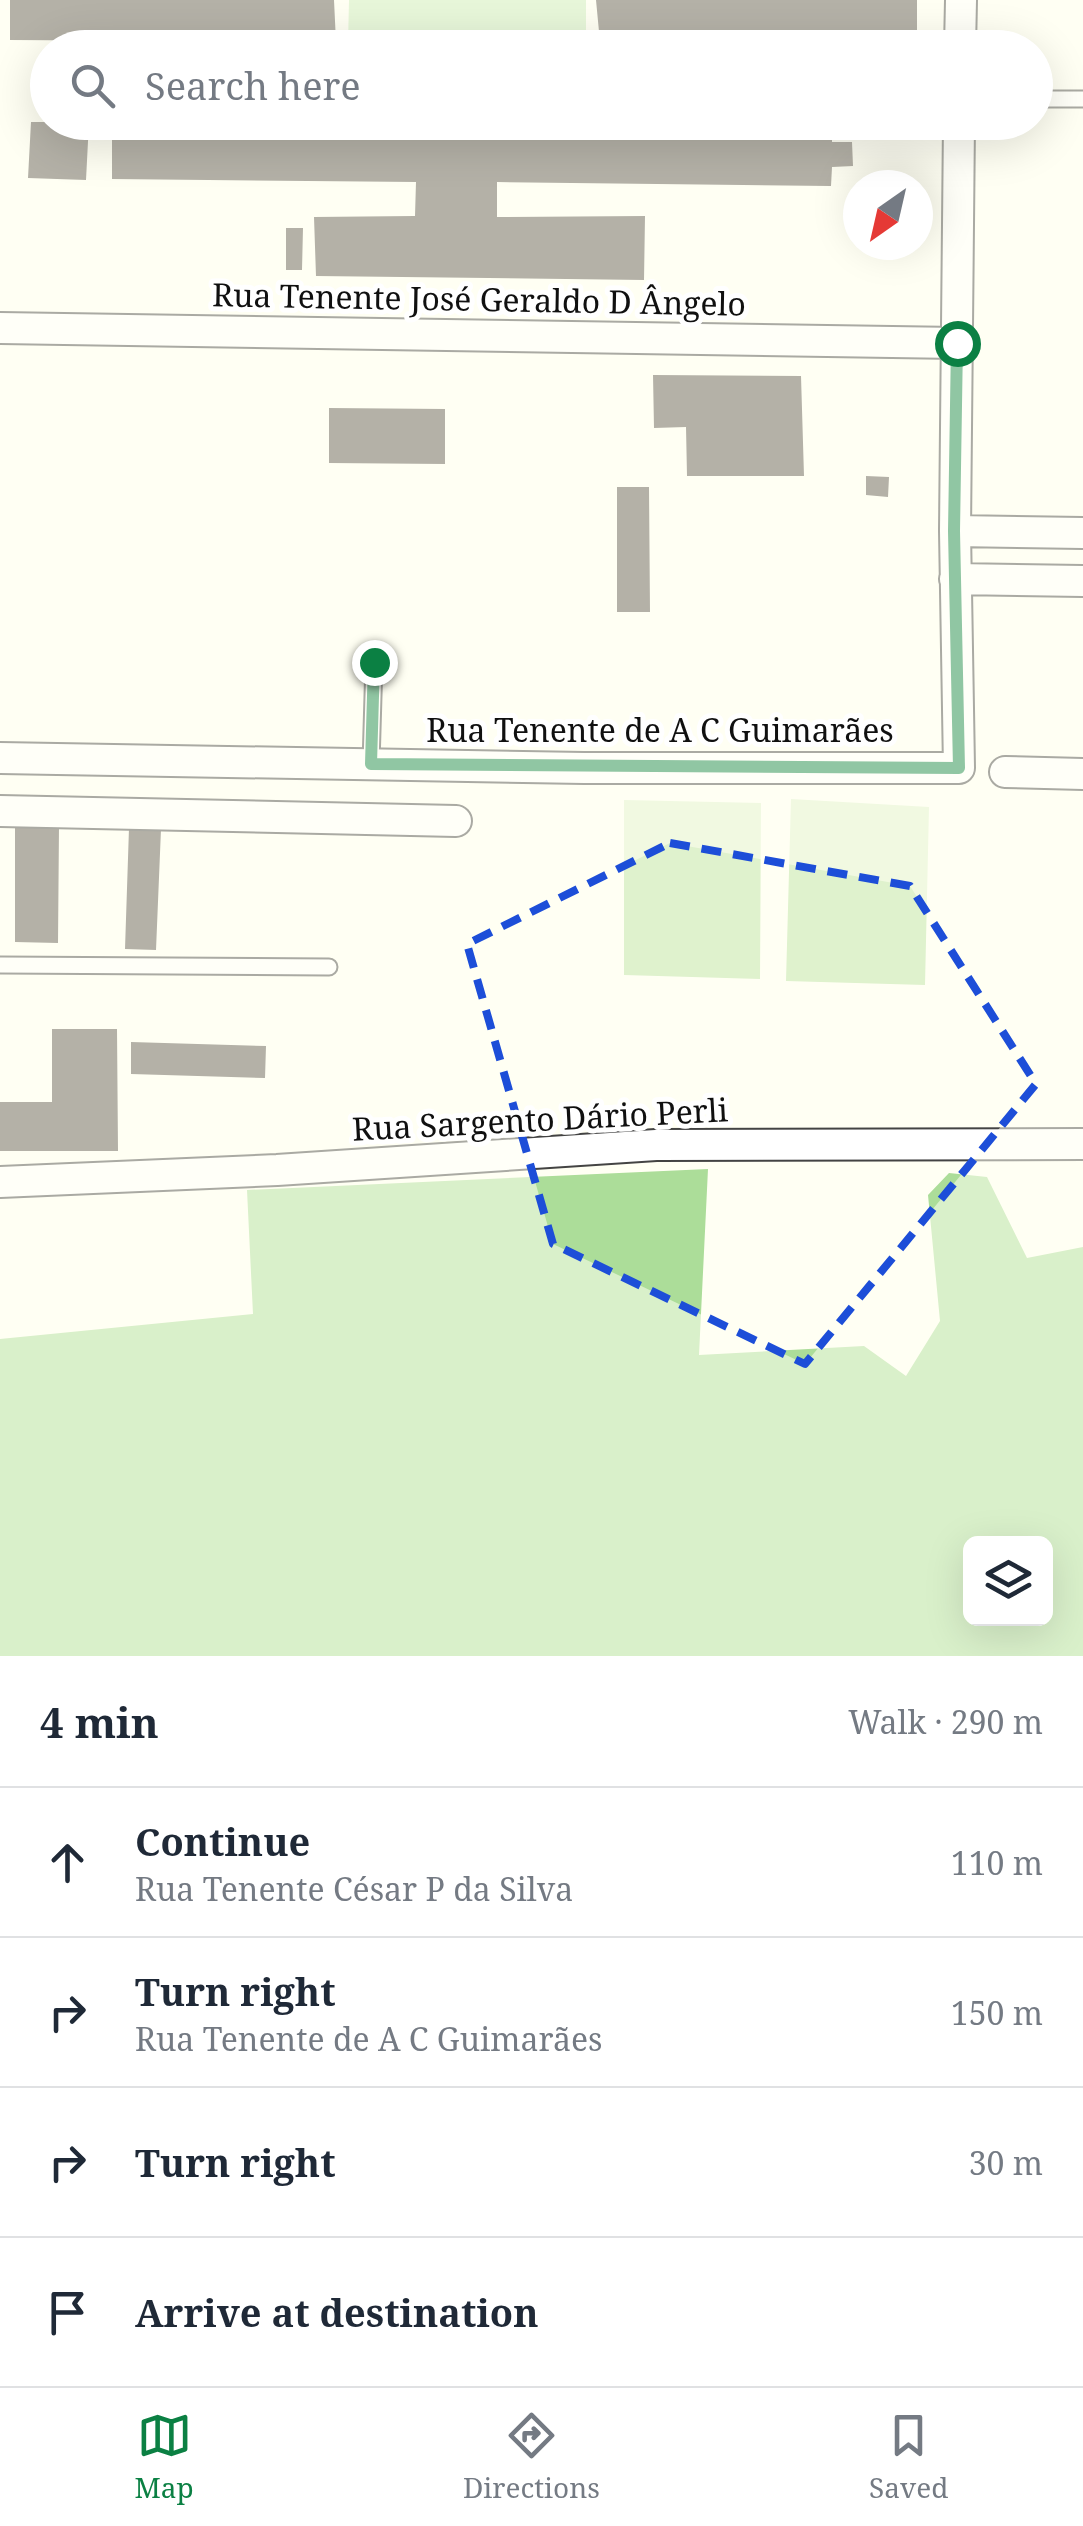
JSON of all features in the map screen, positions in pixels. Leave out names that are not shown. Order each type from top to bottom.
[{"type":"street","points":[[960,30],[961,0]]},
{"type":"street","points":[[959,140],[956,578],[1083,581]]},
{"type":"street","name":"Rua Tenente José Geraldo D Ângelo","points":[[0,328],[957,343]]},
{"type":"street","points":[[954,531],[1083,533]]},
{"type":"street","name":"Rua Tenente de A C Guimarães","points":[[0,758],[959,768],[956,578]]},
{"type":"street","points":[[1005,772],[1083,774]]},
{"type":"street","points":[[0,811],[456,820]]},
{"type":"street","name":"Rua Sargento Dário Perli","points":[[0,1182],[277,1170],[656,1145],[1083,1144]]},
{"type":"lane","points":[[1053,99],[1083,100]]},
{"type":"lane","points":[[371,764],[374,662]]},
{"type":"lane","points":[[0,965],[329,967]]},
{"type":"highlighted area","points":[[670,843],[910,886],[1036,1084],[805,1364],[553,1244],[467,944]]},
{"type":"green space","points":[[349,0],[586,0],[586,30],[348,30]]},
{"type":"green space","points":[[791,799],[929,807],[925,985],[786,981]]},
{"type":"green space","points":[[624,800],[761,803],[760,979],[624,975]]},
{"type":"green space","points":[[708,1169],[699,1355],[864,1346],[906,1376],[940,1321],[928,1195],[949,1173],[987,1177],[1027,1258],[1083,1247],[1083,1656],[0,1656],[0,1339],[253,1314],[247,1190]]},
{"type":"building","points":[[10,0],[334,0],[335,30],[30,30],[30,40],[10,40]]},
{"type":"building","points":[[596,0],[917,0],[917,30],[599,30]]},
{"type":"building","points":[[30,140],[88,140],[86,180],[28,178]]},
{"type":"building","points":[[112,140],[832,140],[852,142],[853,166],[832,167],[831,186],[497,182],[497,217],[645,216],[644,280],[316,276],[314,217],[415,216],[416,182],[112,179]]},
{"type":"building","points":[[286,228],[303,228],[302,270],[286,270]]},
{"type":"building","points":[[653,375],[801,376],[804,476],[687,476],[686,427],[654,428]]},
{"type":"building","points":[[329,408],[445,409],[445,464],[329,463]]},
{"type":"building","points":[[866,476],[889,477],[888,497],[866,495]]},
{"type":"building","points":[[617,487],[649,487],[650,612],[617,612]]},
{"type":"building","points":[[15,826],[59,826],[58,943],[15,942]]},
{"type":"building","points":[[129,828],[161,829],[156,950],[125,949]]},
{"type":"building","points":[[52,1029],[117,1029],[118,1151],[0,1151],[0,1102],[52,1102]]},
{"type":"building","points":[[131,1042],[266,1046],[265,1078],[131,1074]]},
{"type":"route","points":[[374,662],[371,764],[959,768],[954,531],[957,343]]}]
